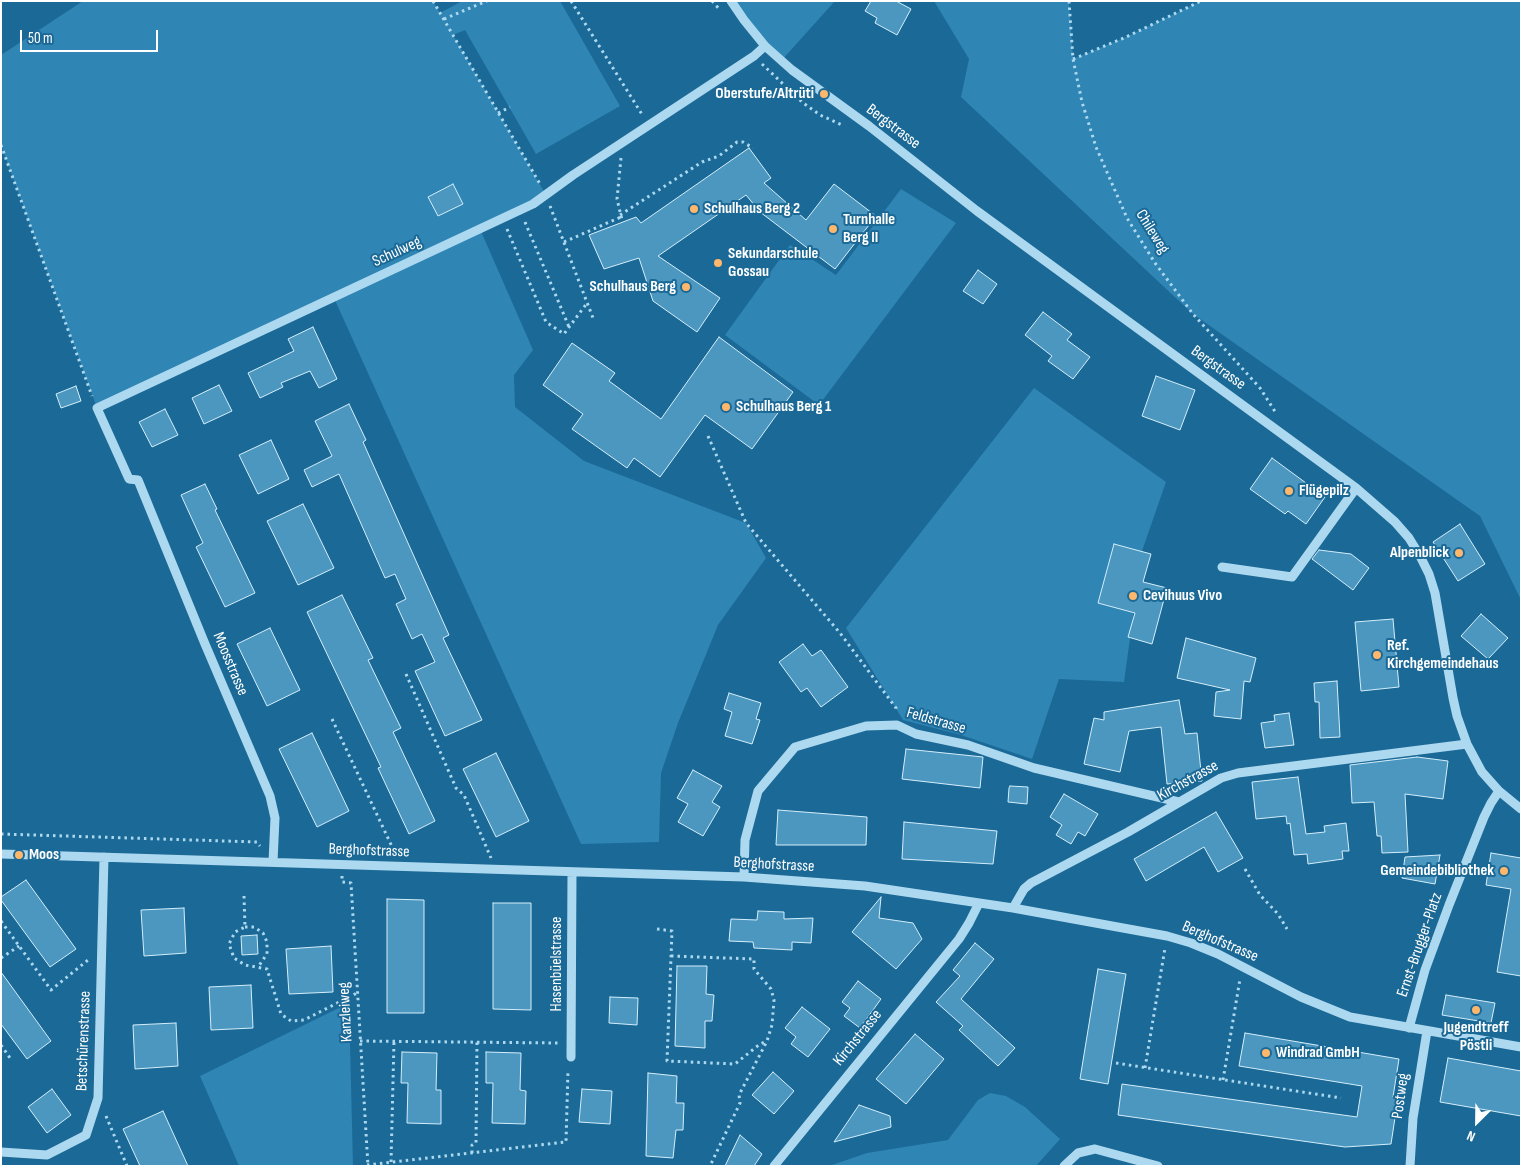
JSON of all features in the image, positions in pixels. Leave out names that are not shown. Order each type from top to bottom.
[{"type":"street","name":"Bergstrasse","points":[[731,1],[765,46],[792,70],[869,126],[977,211],[1356,488],[1382,510],[1409,538],[1429,574],[1440,611],[1455,707],[1467,744],[1482,772],[1499,791],[1521,809]]},
{"type":"street","name":"Schulweg","points":[[97,408],[520,210],[546,195],[649,124],[754,56],[765,46]]},
{"type":"street","name":"Moosstrasse","points":[[97,408],[129,479],[138,480],[270,796],[275,824],[273,862]]},
{"type":"street","points":[[1222,566],[1292,576],[1356,488]]},
{"type":"street","name":"Feldstrasse","points":[[744,877],[744,840],[758,791],[795,747],[866,726],[897,725],[916,734],[968,745],[1034,768],[1179,802]]},
{"type":"street","name":"Kirchstrasse","points":[[1013,908],[1024,889],[1030,883],[1128,832],[1221,778],[1238,773],[1467,744]]},
{"type":"street","name":"Ernst-Brugger-Platz","points":[[1409,1028],[1425,970],[1448,906],[1484,818],[1499,791]]},
{"type":"street","name":"Berghofstrasse","points":[[1,854],[744,877],[866,886],[1013,908],[1167,936],[1204,948],[1331,1011],[1368,1021],[1521,1046]]},
{"type":"street","name":"Betschürenstrasse","points":[[1,1152],[47,1155],[86,1135],[98,1098],[104,857]]},
{"type":"street","name":"Hasenbüelstrasse","points":[[571,1057],[572,872]]},
{"type":"street","name":"Kirchstrasse","points":[[774,1166],[959,939],[980,903]]},
{"type":"street","name":"Postweg","points":[[1410,1166],[1413,1118],[1427,1031]]},
{"type":"street","points":[[1064,1166],[1078,1154],[1095,1149],[1158,1166]]},
{"type":"path","points":[[433,1],[546,195],[594,318]]},
{"type":"path","points":[[444,19],[487,1]]},
{"type":"path","points":[[571,1],[649,124]]},
{"type":"path","name":"Chileweg","points":[[1069,1],[1073,59],[1082,102],[1096,147],[1117,197],[1139,239],[1192,314],[1260,388],[1279,418]]},
{"type":"path","points":[[1073,59],[1124,38],[1201,1]]},
{"type":"path","points":[[802,102],[820,115],[842,124]]},
{"type":"path","points":[[498,113],[510,107]]},
{"type":"path","points":[[564,242],[617,220],[702,162],[719,156],[736,142],[742,142],[753,148]]},
{"type":"path","points":[[621,143],[616,194],[621,217]]},
{"type":"path","points":[[1,145],[97,408]]},
{"type":"path","points":[[520,210],[569,327]]},
{"type":"path","points":[[503,218],[546,322],[564,334],[588,302]]},
{"type":"path","points":[[708,436],[746,523],[852,648],[896,708],[897,725]]},
{"type":"path","points":[[406,674],[456,788],[464,795],[496,870]]},
{"type":"path","points":[[332,719],[401,867]]},
{"type":"path","points":[[1,834],[257,842],[273,862]]},
{"type":"path","name":"Kanzleiweg","points":[[343,866],[342,882],[351,883],[368,1165]]},
{"type":"path","points":[[1245,869],[1260,895],[1280,916],[1287,929]]},
{"type":"path","points":[[244,896],[245,926]]},
{"type":"path","points":[[1,921],[51,990],[102,949]]},
{"type":"path","points":[[258,967],[267,954],[268,942],[263,933],[254,927],[245,926],[235,932],[229,944],[234,958],[246,965],[267,969],[281,1014],[291,1022],[304,1020],[357,993]]},
{"type":"path","points":[[657,929],[672,931],[667,1061],[735,1064],[766,1041]]},
{"type":"path","points":[[1145,1068],[1167,936]]},
{"type":"path","points":[[1,958],[19,946]]},
{"type":"path","points":[[671,956],[754,959],[754,969],[771,989],[774,1000],[772,1025],[766,1041],[739,1095],[740,1102],[710,1166]]},
{"type":"path","points":[[1223,1080],[1242,966]]},
{"type":"path","points":[[360,1041],[571,1043]]},
{"type":"path","points":[[392,1162],[394,1041]]},
{"type":"path","points":[[472,1153],[472,1146],[476,1143],[477,1042]]},
{"type":"path","points":[[1,1045],[10,1058]]},
{"type":"path","points":[[368,1165],[566,1142],[568,1068],[571,1057]]},
{"type":"path","points":[[1116,1063],[1341,1098]]},
{"type":"path","points":[[98,1098],[127,1166]]},
{"type":"shaded area","points":[[83,1],[433,1],[440,13],[462,1],[560,1],[620,106],[536,154],[465,30],[453,35],[546,195],[480,229],[533,350],[514,375],[515,407],[584,461],[746,523],[766,558],[718,625],[678,723],[661,773],[659,842],[581,844],[334,298],[97,408],[1,145],[1,55]]},
{"type":"shaded area","points":[[731,1],[835,1],[781,61]]},
{"type":"shaded area","points":[[934,1],[1069,1],[1073,59],[1124,38],[1201,1],[1521,1],[1521,600],[1480,516],[1193,314],[961,97],[969,59]]},
{"type":"shaded area","points":[[901,189],[956,223],[819,405],[725,335],[790,245],[836,275]]},
{"type":"shaded area","points":[[1034,388],[1166,482],[1142,551],[1124,682],[1059,679],[1032,759],[961,735],[903,720],[846,628]]},
{"type":"shaded area","points":[[349,1003],[353,1166],[239,1166],[200,1076]]},
{"type":"shaded area","points":[[990,1093],[1006,1096],[1025,1107],[1060,1139],[1036,1166],[829,1166],[867,1153],[948,1140],[978,1100]]},
{"type":"building","points":[[871,1],[896,1],[911,9],[897,35],[875,23],[877,18],[865,11]]},
{"type":"building","points":[[749,148],[771,178],[764,183],[806,220],[834,184],[876,216],[835,269],[760,212],[746,195],[658,256],[720,298],[697,332],[653,301],[639,258],[604,269],[589,235],[636,217],[641,223]]},
{"type":"building","points":[[453,184],[463,204],[438,216],[428,197]]},
{"type":"building","points":[[978,270],[997,284],[983,304],[963,291]]},
{"type":"building","points":[[1043,312],[1072,334],[1067,340],[1090,357],[1073,379],[1048,361],[1052,356],[1025,335]]},
{"type":"building","points":[[313,327],[337,379],[319,388],[310,371],[281,383],[283,387],[260,398],[248,373],[294,351],[288,339]]},
{"type":"building","name":"Schulhaus Berg 1","points":[[719,337],[793,392],[752,449],[705,415],[660,477],[634,458],[627,468],[572,429],[583,414],[543,385],[572,343],[615,373],[609,381],[661,419]]},
{"type":"building","points":[[1156,376],[1195,390],[1180,430],[1142,416]]},
{"type":"building","points":[[219,385],[232,411],[204,424],[192,398]]},
{"type":"building","points":[[76,386],[81,401],[61,408],[56,394]]},
{"type":"building","points":[[349,404],[366,440],[363,442],[449,635],[443,638],[482,720],[445,736],[415,671],[435,662],[422,634],[412,639],[396,604],[406,599],[395,574],[385,578],[339,474],[312,487],[304,470],[332,456],[315,421]]},
{"type":"building","points":[[165,409],[178,435],[152,447],[139,422]]},
{"type":"building","points":[[271,440],[289,479],[258,494],[239,455]]},
{"type":"building","name":"Flügepilz","points":[[1272,458],[1325,497],[1306,524],[1288,511],[1285,514],[1250,489]]},
{"type":"building","points":[[205,484],[217,509],[215,510],[255,593],[225,607],[196,547],[203,543],[181,495]]},
{"type":"building","points":[[303,504],[334,568],[298,585],[267,521]]},
{"type":"building","name":"Alpenblick","points":[[1460,524],[1485,564],[1458,581],[1433,542]]},
{"type":"building","name":"Cevihuus Vivo","points":[[1114,544],[1151,554],[1143,582],[1167,588],[1152,644],[1128,637],[1135,613],[1098,603]]},
{"type":"building","points":[[1319,550],[1351,554],[1369,568],[1353,590],[1312,559]]},
{"type":"building","points":[[342,595],[373,658],[368,660],[401,728],[393,732],[435,821],[409,834],[378,768],[381,767],[307,612]]},
{"type":"building","points":[[1481,614],[1508,638],[1488,659],[1461,636]]},
{"type":"building","name":"Ref. Kirchgemeindehaus","points":[[1393,619],[1399,687],[1361,691],[1355,622]]},
{"type":"building","points":[[270,628],[300,690],[267,706],[237,644]]},
{"type":"building","points":[[1186,638],[1256,658],[1250,682],[1244,681],[1241,719],[1214,716],[1216,692],[1230,690],[1177,678]]},
{"type":"building","points":[[803,644],[812,656],[821,650],[848,687],[821,707],[807,688],[801,692],[779,662]]},
{"type":"building","points":[[1337,681],[1340,737],[1320,738],[1319,702],[1315,702],[1314,683]]},
{"type":"building","points":[[729,693],[761,703],[756,719],[760,720],[752,744],[725,736],[732,712],[724,709]]},
{"type":"building","points":[[1179,700],[1185,734],[1197,733],[1202,781],[1167,784],[1161,727],[1129,731],[1120,772],[1084,764],[1094,718],[1104,720],[1104,712]]},
{"type":"building","points":[[1289,713],[1294,745],[1265,748],[1261,723],[1275,721],[1274,715]]},
{"type":"building","points":[[312,733],[349,811],[317,827],[279,749]]},
{"type":"building","points":[[906,749],[983,757],[980,788],[902,779]]},
{"type":"building","points":[[496,753],[529,821],[496,837],[463,769]]},
{"type":"building","points":[[1417,757],[1448,761],[1443,799],[1405,794],[1408,852],[1382,853],[1381,836],[1377,836],[1374,802],[1352,803],[1350,765]]},
{"type":"building","points":[[693,770],[722,786],[712,802],[720,807],[703,836],[678,822],[688,804],[677,798]]},
{"type":"building","points":[[1298,777],[1306,834],[1325,832],[1324,826],[1346,823],[1349,851],[1342,851],[1343,859],[1308,864],[1307,854],[1294,855],[1290,823],[1287,824],[1286,816],[1256,819],[1252,782]]},
{"type":"building","points":[[1010,786],[1028,787],[1027,804],[1008,802]]},
{"type":"building","points":[[1064,794],[1098,814],[1085,836],[1078,832],[1071,844],[1056,835],[1062,825],[1050,817]]},
{"type":"building","points":[[778,810],[867,817],[866,845],[776,845]]},
{"type":"building","points":[[1216,812],[1243,858],[1218,872],[1204,847],[1146,881],[1134,859]]},
{"type":"building","points":[[904,822],[997,831],[993,864],[902,859]]},
{"type":"building","points":[[1491,853],[1521,858],[1521,976],[1497,972],[1511,889],[1486,885]]},
{"type":"building","points":[[1440,855],[1435,884],[1402,878],[1405,857]]},
{"type":"building","points":[[26,880],[76,949],[50,967],[1,900],[1,897]]},
{"type":"building","points":[[881,897],[879,918],[913,923],[922,939],[896,969],[852,932]]},
{"type":"building","points":[[387,899],[424,900],[424,1013],[387,1013]]},
{"type":"building","points":[[493,903],[531,903],[531,1010],[493,1009]]},
{"type":"building","points":[[184,908],[186,953],[144,956],[141,910]]},
{"type":"building","points":[[758,911],[784,912],[784,919],[813,918],[811,943],[792,942],[792,950],[754,948],[753,942],[729,941],[731,919],[757,920]]},
{"type":"building","points":[[257,935],[258,954],[242,955],[241,936]]},
{"type":"building","points":[[975,943],[994,959],[961,999],[1015,1048],[998,1066],[959,1030],[963,1026],[936,1002],[960,976],[953,970]]},
{"type":"building","points":[[331,946],[333,992],[289,994],[286,949]]},
{"type":"building","points":[[677,966],[707,966],[706,994],[714,995],[712,1021],[705,1021],[705,1048],[675,1046]]},
{"type":"building","points":[[1098,969],[1126,974],[1108,1084],[1080,1079]]},
{"type":"building","points":[[1,972],[51,1041],[27,1059],[1,1024]]},
{"type":"building","points":[[858,981],[881,999],[860,1028],[844,1016],[850,1008],[842,1002]]},
{"type":"building","points":[[251,985],[253,1028],[211,1030],[209,987]]},
{"type":"building","name":"Jugendtreff Pöstli","points":[[1446,995],[1495,1003],[1491,1023],[1442,1015]]},
{"type":"building","points":[[610,997],[638,998],[637,1025],[609,1023]]},
{"type":"building","points":[[802,1007],[830,1029],[808,1057],[791,1044],[796,1037],[785,1028]]},
{"type":"building","points":[[176,1023],[178,1066],[135,1069],[133,1025]]},
{"type":"building","points":[[1245,1033],[1399,1059],[1393,1097],[1398,1098],[1391,1144],[1345,1147],[1118,1115],[1122,1084],[1357,1117],[1362,1086],[1239,1066]]},
{"type":"building","points":[[915,1034],[944,1059],[906,1104],[876,1079]]},
{"type":"building","points":[[402,1052],[437,1053],[436,1090],[441,1090],[441,1124],[407,1123],[408,1083],[401,1083]]},
{"type":"building","points":[[486,1052],[521,1053],[520,1090],[526,1091],[525,1124],[492,1123],[493,1083],[486,1083]]},
{"type":"building","points":[[1448,1058],[1521,1071],[1521,1116],[1440,1102]]},
{"type":"building","points":[[773,1072],[794,1091],[774,1114],[752,1095]]},
{"type":"building","points":[[648,1073],[677,1076],[676,1103],[684,1103],[683,1130],[676,1130],[673,1158],[646,1156]]},
{"type":"building","points":[[52,1089],[71,1115],[47,1133],[28,1107]]},
{"type":"building","points":[[582,1089],[612,1091],[610,1124],[579,1122]]},
{"type":"building","points":[[859,1105],[890,1116],[891,1127],[834,1142]]},
{"type":"building","points":[[163,1111],[188,1166],[140,1166],[123,1129]]},
{"type":"building","points":[[740,1135],[762,1154],[754,1166],[725,1166]]},
{"type":"place","name":"Oberstufe/Altrüti","points":[[824,94]]},
{"type":"place","name":"Schulhaus Berg 2","points":[[694,209]]},
{"type":"place","name":"Turnhalle Berg II","points":[[833,229]]},
{"type":"place","name":"Sekundarschule Gossau","points":[[718,263]]},
{"type":"place","name":"Schulhaus Berg","points":[[686,287]]},
{"type":"place","name":"Schulhaus Berg 1","points":[[726,407]]},
{"type":"place","name":"Flügepilz","points":[[1289,491]]},
{"type":"place","name":"Alpenblick","points":[[1459,553]]},
{"type":"place","name":"Cevihuus Vivo","points":[[1133,596]]},
{"type":"place","name":"Ref. Kirchgemeindehaus","points":[[1377,655]]},
{"type":"place","name":"Moos","points":[[19,855]]},
{"type":"place","name":"Gemeindebibliothek","points":[[1504,871]]},
{"type":"place","name":"Jugendtreff Pöstli","points":[[1476,1010]]},
{"type":"place","name":"Windrad GmbH","points":[[1266,1053]]}]
